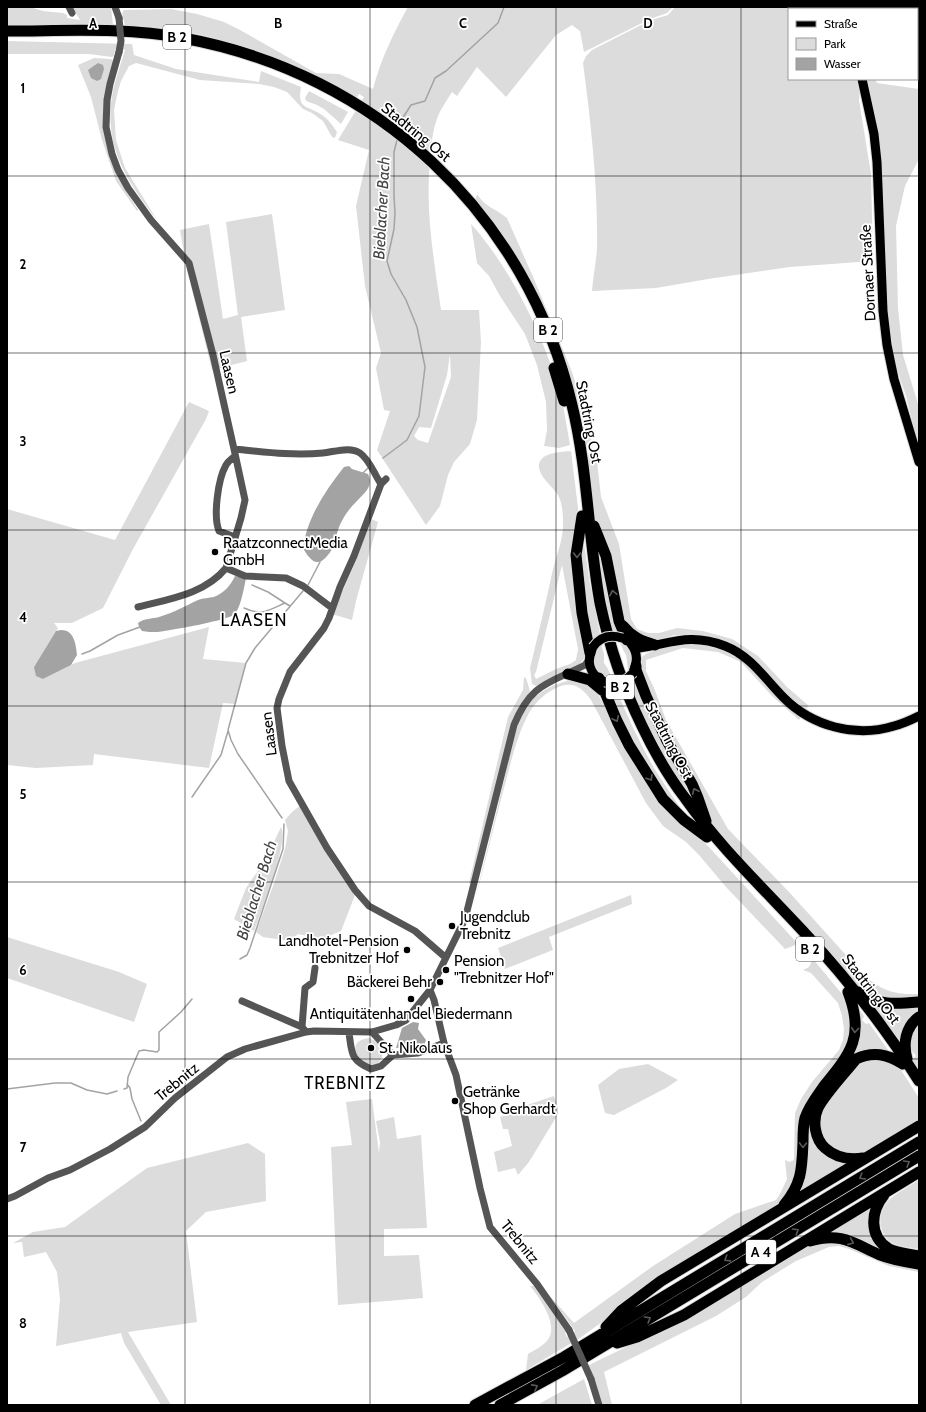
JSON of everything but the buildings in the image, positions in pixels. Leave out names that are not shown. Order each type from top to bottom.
[{"type":"highway","name":"Stadtring Ost","points":[[7,31],[97,30],[181,37],[223,47],[279,64],[376,117],[418,150],[457,187],[491,235],[511,259],[537,304],[557,354],[573,408],[583,464],[585,516],[601,604],[615,658],[625,687],[640,721],[666,771],[708,832],[851,990],[919,1081]]},
{"type":"highway","name":"Stadtring Ost","points":[[7,38],[106,37],[175,43],[214,51],[250,62],[336,96]]},
{"type":"highway","name":"B 2","points":[[585,516],[606,556],[619,621],[627,641]]},
{"type":"highway","name":"B 2","points":[[585,516],[576,555],[582,613],[590,653]]},
{"type":"highway","points":[[619,621],[636,639],[655,645]]},
{"type":"highway","name":"B 2","points":[[635,665],[646,696],[667,741],[698,798],[708,832]]},
{"type":"highway","name":"B 2","points":[[568,674],[600,681],[630,745],[663,799],[684,820],[708,832]]},
{"type":"highway","points":[[851,990],[880,1002],[896,1005],[919,1002]]},
{"type":"highway","points":[[780,1210],[789,1200],[800,1180],[802,1171],[805,1118],[809,1108],[845,1060],[854,1039],[856,1018],[851,990]]},
{"type":"highway","points":[[867,1157],[847,1159],[830,1152],[823,1146],[817,1136],[815,1122],[818,1109],[856,1059],[864,1055],[883,1054],[906,1064],[905,1051],[907,1035],[910,1027],[919,1017]]},
{"type":"highway","name":"Stadtring Ost","points":[[906,1064],[919,1090]]},
{"type":"highway","points":[[596,1338],[621,1311],[661,1281],[919,1126]]},
{"type":"highway","name":"A 4","points":[[475,1405],[522,1381],[596,1338],[919,1142]]},
{"type":"highway","name":"A 4","points":[[500,1405],[556,1375],[919,1156]]},
{"type":"highway","points":[[603,1347],[637,1337],[684,1315],[919,1172]]},
{"type":"highway","points":[[886,1192],[879,1201],[873,1218],[877,1236],[883,1244],[890,1249],[919,1256]]},
{"type":"highway","points":[[800,1244],[817,1239],[838,1238],[848,1240],[882,1256],[919,1264]]},
{"type":"main road","name":"Dornaer Straße","points":[[862,80],[874,134],[877,162],[883,311],[887,345],[894,379],[919,462]]},
{"type":"main road","points":[[655,645],[635,665],[627,679],[620,682],[613,683],[600,681],[590,667],[590,653],[598,640],[606,636],[614,636],[627,641],[638,648],[675,640],[704,640],[733,650],[756,667],[796,708],[815,720],[836,728],[864,731],[881,729],[919,716]]},
{"type":"main road","points":[[627,641],[635,665]]},
{"type":"street","name":"Laasen","points":[[115,7],[119,18],[121,41],[106,100],[106,127],[112,154],[118,170],[128,188],[151,220],[189,263],[245,500],[226,568]]},
{"type":"street","name":"Laasen","points":[[234,449],[291,454],[324,453],[347,450],[355,451],[364,457],[384,482],[324,628],[290,672],[277,708],[282,746],[289,781],[343,874],[369,906],[415,931],[445,957]]},
{"type":"street","points":[[235,456],[227,463],[222,473],[219,484],[216,524],[219,531],[235,537]]},
{"type":"street","points":[[138,607],[185,595],[202,587],[219,576],[226,568],[246,576],[286,578],[302,586],[332,608]]},
{"type":"street","points":[[242,1001],[304,1030],[349,1033],[372,1032],[396,1026],[406,1020],[430,990],[465,919],[514,725],[518,715],[525,702],[534,692],[545,684],[585,665],[590,653]]},
{"type":"street","points":[[568,674],[587,671],[600,681]]},
{"type":"street","points":[[304,1030],[305,988],[313,982],[315,968]]},
{"type":"street","name":"Trebnitz","points":[[430,990],[434,1000],[444,1043],[456,1075],[480,1188],[490,1227],[537,1284],[569,1330],[591,1379],[598,1405]]},
{"type":"street","name":"Trebnitz","points":[[7,1199],[48,1178],[70,1170],[110,1149],[145,1127],[175,1098],[227,1058],[245,1049],[304,1030]]},
{"type":"street","points":[[372,1032],[393,1055]]},
{"type":"street","points":[[349,1033],[352,1053],[356,1061],[371,1069],[381,1066],[393,1055],[418,1053],[444,1043]]},
{"type":"green space","points":[[7,7],[30,7],[43,11],[63,13],[67,15],[67,18],[80,20],[72,7],[111,7],[113,26],[7,27]]},
{"type":"green space","points":[[408,7],[673,7],[667,13],[650,19],[584,52],[580,31],[572,25],[556,35],[506,97],[477,67],[457,96],[452,92],[439,114],[432,141],[429,180],[429,218],[441,310],[479,310],[481,342],[477,420],[470,444],[454,462],[448,475],[440,506],[426,525],[377,450],[390,411],[384,410],[376,368],[381,353],[365,286],[356,206],[369,150],[338,140],[364,97],[359,94],[356,99],[311,74],[235,44],[183,32],[158,28],[125,26],[122,13],[124,10],[171,9],[197,14],[224,22],[316,73],[339,74],[373,89],[383,57]],"holes":[[[450,354],[451,377],[428,443],[418,440],[414,436],[419,427],[431,428],[447,375]]]},
{"type":"green space","points":[[675,7],[834,7],[788,8],[788,80],[858,80],[860,89],[859,100],[871,174],[873,261],[790,267],[656,288],[592,291],[597,249],[597,225],[591,132],[583,63],[586,56],[592,50],[651,20],[668,15]]},
{"type":"green space","points":[[7,41],[132,44],[134,55],[176,69],[259,82],[261,71],[301,87],[300,100],[304,106],[324,117],[337,132],[335,138],[332,137],[323,121],[312,113],[303,109],[287,92],[274,87],[259,84],[200,80],[136,63],[129,66],[121,81],[114,110],[116,140],[125,168],[157,220],[129,180],[116,152],[112,136],[110,120],[112,96],[125,50],[115,49],[114,56],[112,57],[89,54],[7,54]]},
{"type":"green space","points":[[94,58],[111,59],[114,61],[107,88],[111,160],[117,176],[138,210],[137,211],[116,181],[102,140],[91,97],[78,65]]},
{"type":"green space","points":[[867,80],[876,80],[877,83],[919,89],[919,159],[905,186],[896,226],[898,308],[903,355],[919,407],[919,448],[906,396],[893,358],[888,324],[883,191],[880,154],[873,106]]},
{"type":"green space","points":[[309,91],[348,112],[341,124],[324,109],[306,101],[305,98]]},
{"type":"green space","points":[[477,194],[487,205],[507,218],[572,372],[586,416],[591,439],[594,443],[583,445],[571,385],[562,355],[542,306],[513,255],[475,202]]},
{"type":"green space","points":[[272,214],[285,310],[241,317],[247,361],[212,370],[187,270],[180,230],[209,224],[223,319],[238,315],[226,222]]},
{"type":"green space","points":[[471,224],[486,242],[513,283],[536,329],[546,352],[561,397],[570,445],[559,448],[544,446],[547,430],[546,402],[537,365],[525,334],[500,296],[489,276],[477,263]]},
{"type":"green space","points":[[189,402],[209,411],[206,419],[133,549],[103,608],[72,623],[54,623],[58,628],[34,667],[43,679],[75,663],[209,627],[203,659],[246,663],[236,704],[223,703],[209,768],[94,754],[93,765],[36,768],[7,765],[7,509],[115,540]]},
{"type":"green space","points":[[571,451],[578,508],[586,656],[579,665],[536,686],[532,684],[530,668],[563,527],[561,504],[558,495],[540,472],[539,464],[544,457],[548,455],[557,452]],"holes":[[[562,565],[578,649],[576,660],[536,679],[534,675]]]},
{"type":"green space","points":[[596,452],[601,497],[619,544],[631,619],[637,629],[648,633],[659,633],[677,628],[703,631],[732,639],[758,656],[787,687],[809,706],[805,709],[789,699],[756,662],[692,635],[675,635],[656,640],[640,638],[625,621],[605,545],[594,519],[585,454]]},
{"type":"green space","points":[[371,519],[378,522],[352,620],[332,614],[356,561]]},
{"type":"green space","points":[[594,534],[602,551],[621,632],[611,630]]},
{"type":"green space","points":[[583,537],[590,584],[600,634],[592,641],[584,589],[582,563]]},
{"type":"green space","points":[[619,640],[630,649],[632,653],[633,658],[629,671],[626,655]]},
{"type":"green space","points":[[684,643],[705,644],[724,648],[739,657],[801,716],[799,720],[771,695],[741,662],[718,652],[683,648],[646,660],[646,671],[666,720],[728,829],[789,892],[864,975],[877,985],[889,991],[903,994],[919,994],[919,1001],[888,1002],[855,985],[729,849],[709,820],[674,748],[640,672],[641,659],[648,653],[661,648]]},
{"type":"green space","points":[[601,644],[604,654],[604,663],[612,678],[603,677],[595,667],[594,654],[596,649]]},
{"type":"green space","points":[[636,675],[691,788],[699,811],[662,756],[628,682]]},
{"type":"green space","points":[[524,677],[526,678],[530,691],[522,702],[511,724],[473,883],[469,883],[508,717],[523,690]]},
{"type":"green space","points":[[576,679],[583,681],[596,690],[615,729],[665,810],[709,847],[798,944],[785,949],[726,887],[699,855],[686,842],[663,826],[646,803],[591,700],[578,687],[570,685],[556,688],[542,697],[529,713],[524,722],[511,762],[474,904],[513,741],[521,716],[530,702],[541,692],[554,685]]},
{"type":"green space","points":[[605,686],[615,687],[633,728],[654,768],[691,822],[673,807],[637,752]]},
{"type":"green space","points":[[301,805],[332,863],[355,895],[341,931],[322,939],[298,934],[290,941],[263,937],[256,932],[285,849],[288,831],[285,820]]},
{"type":"green space","points":[[281,827],[281,847],[278,862],[254,931],[234,919],[246,888],[266,859]]},
{"type":"green space","points":[[631,895],[632,904],[549,937],[553,950],[505,969],[498,948]]},
{"type":"green space","points":[[7,937],[119,972],[147,984],[134,1022],[7,978]]},
{"type":"green space","points":[[813,959],[846,999],[852,1027],[847,1050],[808,1105],[799,1176],[780,1203],[665,1276],[580,1338],[526,1370],[528,1354],[546,1342],[550,1336],[551,1329],[547,1313],[539,1298],[530,1286],[536,1286],[566,1332],[567,1337],[575,1331],[549,1295],[574,1323],[653,1266],[735,1214],[776,1200],[787,1179],[785,1160],[790,1162],[794,1160],[795,1113],[801,1099],[812,1082],[839,1050],[843,1040],[844,1029],[838,1003],[811,973],[803,970],[809,967]]},
{"type":"green space","points":[[866,1000],[919,1005],[919,1013],[902,1049],[879,1017],[880,1014],[875,1007],[873,1008]]},
{"type":"green space","points":[[856,1006],[864,1016],[862,1020],[866,1024],[869,1023],[891,1054],[875,1051],[860,1055],[848,1064],[822,1098],[815,1111],[812,1126],[816,1140],[818,1144],[831,1156],[853,1162],[793,1199],[804,1176],[807,1135],[806,1125],[809,1115],[822,1093],[846,1062],[855,1045],[858,1027]]},
{"type":"green space","points":[[919,1022],[919,1073],[912,1060],[916,1056],[913,1052],[909,1055],[909,1046],[911,1037]]},
{"type":"green space","points":[[369,1038],[381,1045],[383,1054],[380,1061],[373,1065],[368,1065],[357,1059],[355,1051],[356,1044],[358,1042]]},
{"type":"green space","points":[[879,1056],[901,1070],[919,1098],[919,1120],[863,1154],[844,1156],[820,1137],[821,1107],[859,1060]]},
{"type":"green space","points":[[648,1064],[678,1080],[666,1088],[614,1115],[605,1113],[598,1085],[619,1069]]},
{"type":"green space","points":[[554,1096],[558,1108],[558,1114],[529,1162],[518,1175],[515,1168],[498,1172],[494,1152],[512,1146],[508,1129],[503,1129],[500,1117],[520,1111],[521,1107]]},
{"type":"green space","points":[[372,1099],[379,1153],[380,1142],[376,1121],[394,1117],[397,1139],[421,1135],[427,1228],[384,1229],[384,1256],[419,1255],[423,1298],[338,1305],[331,1147],[352,1145],[346,1102]]},
{"type":"green space","points":[[248,1143],[265,1154],[266,1201],[206,1212],[186,1231],[197,1322],[128,1332],[171,1405],[161,1405],[124,1343],[121,1333],[56,1346],[60,1299],[57,1272],[46,1252],[24,1257],[22,1242],[13,1243],[33,1232],[65,1227],[147,1168]]},
{"type":"green space","points":[[919,1180],[919,1249],[892,1243],[884,1234],[880,1222],[883,1210],[890,1199],[900,1191]]},
{"type":"green space","points":[[871,1207],[869,1224],[880,1249],[850,1236],[830,1233]]},
{"type":"green space","points":[[838,1242],[919,1268],[919,1272],[889,1266],[839,1246],[829,1247],[796,1261],[762,1282],[746,1297],[716,1316],[604,1372],[612,1405],[603,1405],[589,1365],[649,1336],[751,1280],[805,1248],[815,1244]]},
{"type":"green space","points":[[584,1379],[592,1405],[537,1405]]},
{"type":"water","points":[[98,63],[103,65],[104,69],[101,79],[97,81],[91,78],[88,70]]},
{"type":"water","points":[[349,466],[352,469],[368,474],[370,479],[369,486],[365,493],[350,508],[344,517],[340,524],[334,545],[328,555],[320,562],[314,561],[309,557],[303,548],[308,526],[318,505],[330,486],[344,467]]},
{"type":"water","points":[[235,576],[246,578],[242,597],[235,614],[222,619],[173,630],[148,632],[142,631],[139,627],[138,623],[143,620],[156,618],[198,600],[218,595],[227,588]]},
{"type":"water","points":[[61,630],[69,632],[74,638],[77,655],[71,665],[43,679],[36,676],[34,667],[56,631]]},
{"type":"water","points":[[413,1022],[419,1023],[418,1029],[426,1040],[424,1046],[396,1048],[402,1028]]},
{"type":"waterway","name":"Bieblacher Bach","points":[[400,130],[402,119],[411,105],[425,101],[435,78],[446,71],[498,23],[504,7]]},
{"type":"waterway","name":"Bieblacher Bach","points":[[383,458],[407,440],[419,416],[425,367],[417,327],[406,300],[391,274],[387,261],[394,229],[394,152],[397,140]]},
{"type":"waterway","name":"Bieblacher Bach","points":[[362,474],[368,468]]},
{"type":"waterway","name":"Bieblacher Bach","points":[[308,585],[320,562]]},
{"type":"waterway","points":[[252,585],[268,592],[285,603]]},
{"type":"waterway","name":"Bieblacher Bach","points":[[282,818],[238,754],[228,730],[246,663],[255,648],[303,591]]},
{"type":"waterway","points":[[244,608],[255,612],[264,612],[285,603],[290,606]]},
{"type":"waterway","points":[[82,654],[118,635],[140,627]]},
{"type":"waterway","points":[[192,797],[221,755],[228,731]]},
{"type":"waterway","name":"Bieblacher Bach","points":[[240,959],[247,955],[250,948],[283,849],[284,824]]},
{"type":"waterway","name":"Bieblacher Bach","points":[[124,1089],[127,1088],[128,1077],[139,1051],[144,1050],[157,1052],[159,1050],[159,1032],[181,1012],[192,999]]},
{"type":"waterway","name":"Bieblacher Bach","points":[[7,1089],[55,1083],[71,1083],[87,1090],[107,1094],[117,1091]]},
{"type":"waterway","points":[[127,1084],[130,1088],[132,1099],[141,1121]]},
{"type":"place","name":"RaatzconnectMedia GmbH","points":[[215,552]]},
{"type":"place","name":"Jugendclub Trebnitz","points":[[452,926]]},
{"type":"place","name":"Landhotel-Pension Trebnitzer Hof","points":[[407,950]]},
{"type":"place","name":"Pension \"Trebnitzer Hof\"","points":[[446,970]]},
{"type":"place","name":"Bäckerei Behr","points":[[440,982]]},
{"type":"place","name":"Antiquitätenhandel Biedermann","points":[[411,999]]},
{"type":"place","name":"St. Nikolaus","points":[[371,1048]]},
{"type":"place","name":"Getränke Shop Gerhardt","points":[[455,1101]]},
{"type":"district","name":"LAASEN","points":[[254,620]]},
{"type":"district","name":"TREBNITZ","points":[[345,1083]]}]
